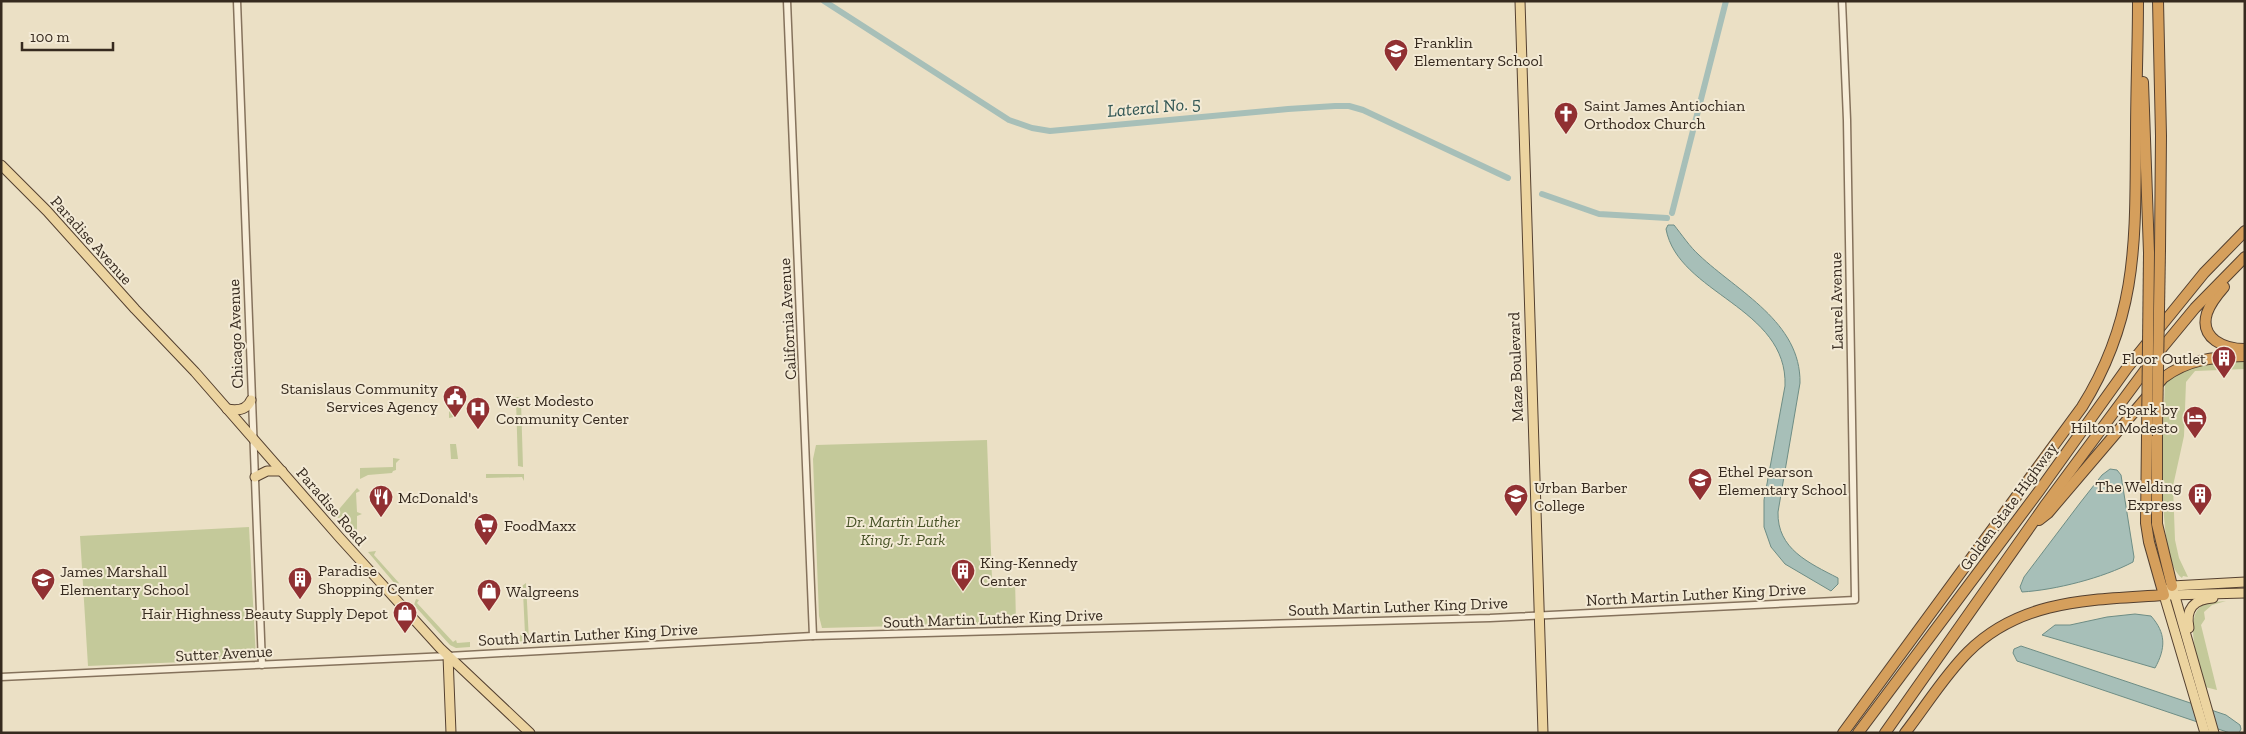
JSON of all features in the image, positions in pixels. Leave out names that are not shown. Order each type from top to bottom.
[{"type":"highway","points":[[1905,733],[1964,657],[1986,636],[2018,618],[2043,608],[2076,601],[2170,592],[2157,524],[2152,434],[2149,254],[2139,1]]},
{"type":"highway","points":[[1843,733],[2082,407],[2111,353],[2124,312],[2132,262],[2139,1]]},
{"type":"highway","points":[[2152,434],[2160,250],[2161,126],[2158,1]]},
{"type":"highway","name":"Golden State Highway","points":[[1858,733],[2039,491],[2132,362],[2204,273],[2245,231]]},
{"type":"highway","points":[[2245,258],[2210,306],[2206,322],[2208,334],[2219,345],[2245,349]]},
{"type":"highway","name":"Golden State Highway","points":[[1886,733],[2032,524],[2158,354],[2195,308],[2245,258]]},
{"type":"highway","points":[[2032,524],[2048,513],[2163,378],[2180,366],[2197,360],[2212,357],[2245,356]]},
{"type":"main road","name":"Maze Boulevard","points":[[1520,1],[1543,733]]},
{"type":"main road","name":"Paradise Avenue","points":[[1,164],[47,211],[160,336]]},
{"type":"main road","name":"Paradise Road","points":[[160,336],[448,656],[530,733]]},
{"type":"main road","points":[[227,409],[244,408],[251,400]]},
{"type":"main road","points":[[255,476],[267,471],[282,471]]},
{"type":"main road","points":[[2170,592],[2245,582]]},
{"type":"main road","points":[[2170,592],[2245,593]]},
{"type":"main road","points":[[2170,592],[2187,640],[2190,669],[2214,733]]},
{"type":"main road","points":[[2170,592],[2205,733]]},
{"type":"main road","points":[[2187,640],[2190,631],[2187,617],[2190,608],[2200,600],[2215,598],[2220,594]]},
{"type":"main road","points":[[448,656],[451,733]]},
{"type":"street","name":"Chicago Avenue","points":[[237,1],[262,665]]},
{"type":"street","name":"California Avenue","points":[[787,1],[812,636]]},
{"type":"street","name":"Laurel Avenue","points":[[1842,1],[1847,120],[1855,600]]},
{"type":"street","name":"North Martin Luther King Drive","points":[[1539,616],[1855,600]]},
{"type":"street","name":"South Martin Luther King Drive","points":[[448,656],[812,636],[1539,616]]},
{"type":"street","name":"Sutter Avenue","points":[[1,677],[448,656]]},
{"type":"green space","points":[[2245,361],[2245,369],[2195,371],[2186,382],[2184,436],[2173,486],[2175,540],[2179,558],[2188,577],[2183,576],[2182,578],[2173,566],[2167,544],[2164,517],[2165,382],[2193,367],[2213,363]]},
{"type":"green space","points":[[513,397],[520,397],[521,401],[523,467],[518,466],[516,400],[512,399]]},
{"type":"green space","points":[[455,401],[456,414],[454,414],[454,417],[449,418],[449,402]]},
{"type":"green space","name":"Dr. Martin Luther King, Jr. Park","points":[[987,440],[992,579],[1015,579],[1016,623],[822,628],[819,616],[813,459],[816,445]]},
{"type":"green space","points":[[450,444],[456,444],[458,459],[451,459]]},
{"type":"green space","points":[[393,458],[400,459],[396,463],[396,470],[392,473],[368,475],[360,479],[360,468],[393,467]]},
{"type":"green space","points":[[486,474],[524,474],[524,481],[522,477],[486,478]]},
{"type":"green space","points":[[357,488],[360,491],[356,493],[357,512],[362,514],[357,516],[357,535],[362,537],[356,540],[335,514]]},
{"type":"green space","points":[[249,527],[256,659],[88,666],[80,536]]},
{"type":"green space","points":[[376,551],[374,555],[399,583],[396,585],[368,552]]},
{"type":"green space","points":[[526,583],[529,641],[526,644],[485,645],[485,641],[520,640],[520,635],[525,634],[523,592],[518,589]]},
{"type":"green space","points":[[416,599],[419,600],[417,603],[453,642],[456,640],[457,643],[470,642],[470,647],[456,648],[450,645],[414,605]]},
{"type":"green space","points":[[2226,601],[2212,605],[2204,612],[2205,619],[2201,625],[2217,690],[2205,687],[2194,643],[2194,620],[2197,611],[2203,605]]},
{"type":"water","points":[[1668,225],[1674,225],[1699,255],[1764,310],[1779,325],[1790,342],[1798,362],[1800,383],[1778,512],[1779,525],[1783,536],[1797,553],[1816,567],[1838,578],[1838,584],[1831,591],[1785,564],[1771,547],[1764,527],[1764,500],[1785,386],[1781,359],[1769,337],[1752,319],[1690,270],[1675,251],[1666,229]]},
{"type":"water","points":[[2110,469],[2117,470],[2121,475],[2134,557],[2133,562],[2108,573],[2079,582],[2049,589],[2022,592],[2020,587],[2024,577],[2102,475]]},
{"type":"water","points":[[2135,614],[2151,616],[2160,628],[2163,647],[2155,668],[2042,635],[2055,625],[2070,625],[2107,617]]},
{"type":"water","points":[[2021,646],[2226,715],[2240,725],[2241,729],[2239,733],[2230,733],[2017,661],[2013,653],[2014,649]]},
{"type":"waterway","name":"Lateral No. 5","points":[[824,1],[1009,120],[1032,128],[1050,131],[1288,109],[1349,106],[1363,110],[1508,178]]},
{"type":"waterway","points":[[1672,213],[1726,1]]},
{"type":"waterway","points":[[1542,194],[1599,214],[1667,218]]},
{"type":"place","name":"Franklin Elementary School","points":[[1396,72]]},
{"type":"place","name":"Saint James Antiochian Orthodox Church","points":[[1566,135]]},
{"type":"place","name":"Floor Outlet","points":[[2224,379]]},
{"type":"place","name":"Stanislaus Community Services Agency","points":[[455,418]]},
{"type":"place","name":"West Modesto Community Center","points":[[478,430]]},
{"type":"place","name":"Spark by Hilton Modesto","points":[[2195,439]]},
{"type":"place","name":"Ethel Pearson Elementary School","points":[[1700,501]]},
{"type":"place","name":"The Welding Express","points":[[2200,516]]},
{"type":"place","name":"Urban Barber College","points":[[1516,517]]},
{"type":"place","name":"McDonald's","points":[[381,518]]},
{"type":"place","name":"FoodMaxx","points":[[486,546]]},
{"type":"place","name":"King-Kennedy Center","points":[[963,592]]},
{"type":"place","name":"Paradise Shopping Center","points":[[300,600]]},
{"type":"place","name":"James Marshall Elementary School","points":[[43,601]]},
{"type":"place","name":"Walgreens","points":[[489,612]]},
{"type":"place","name":"Hair Highness Beauty Supply Depot","points":[[405,634]]}]
